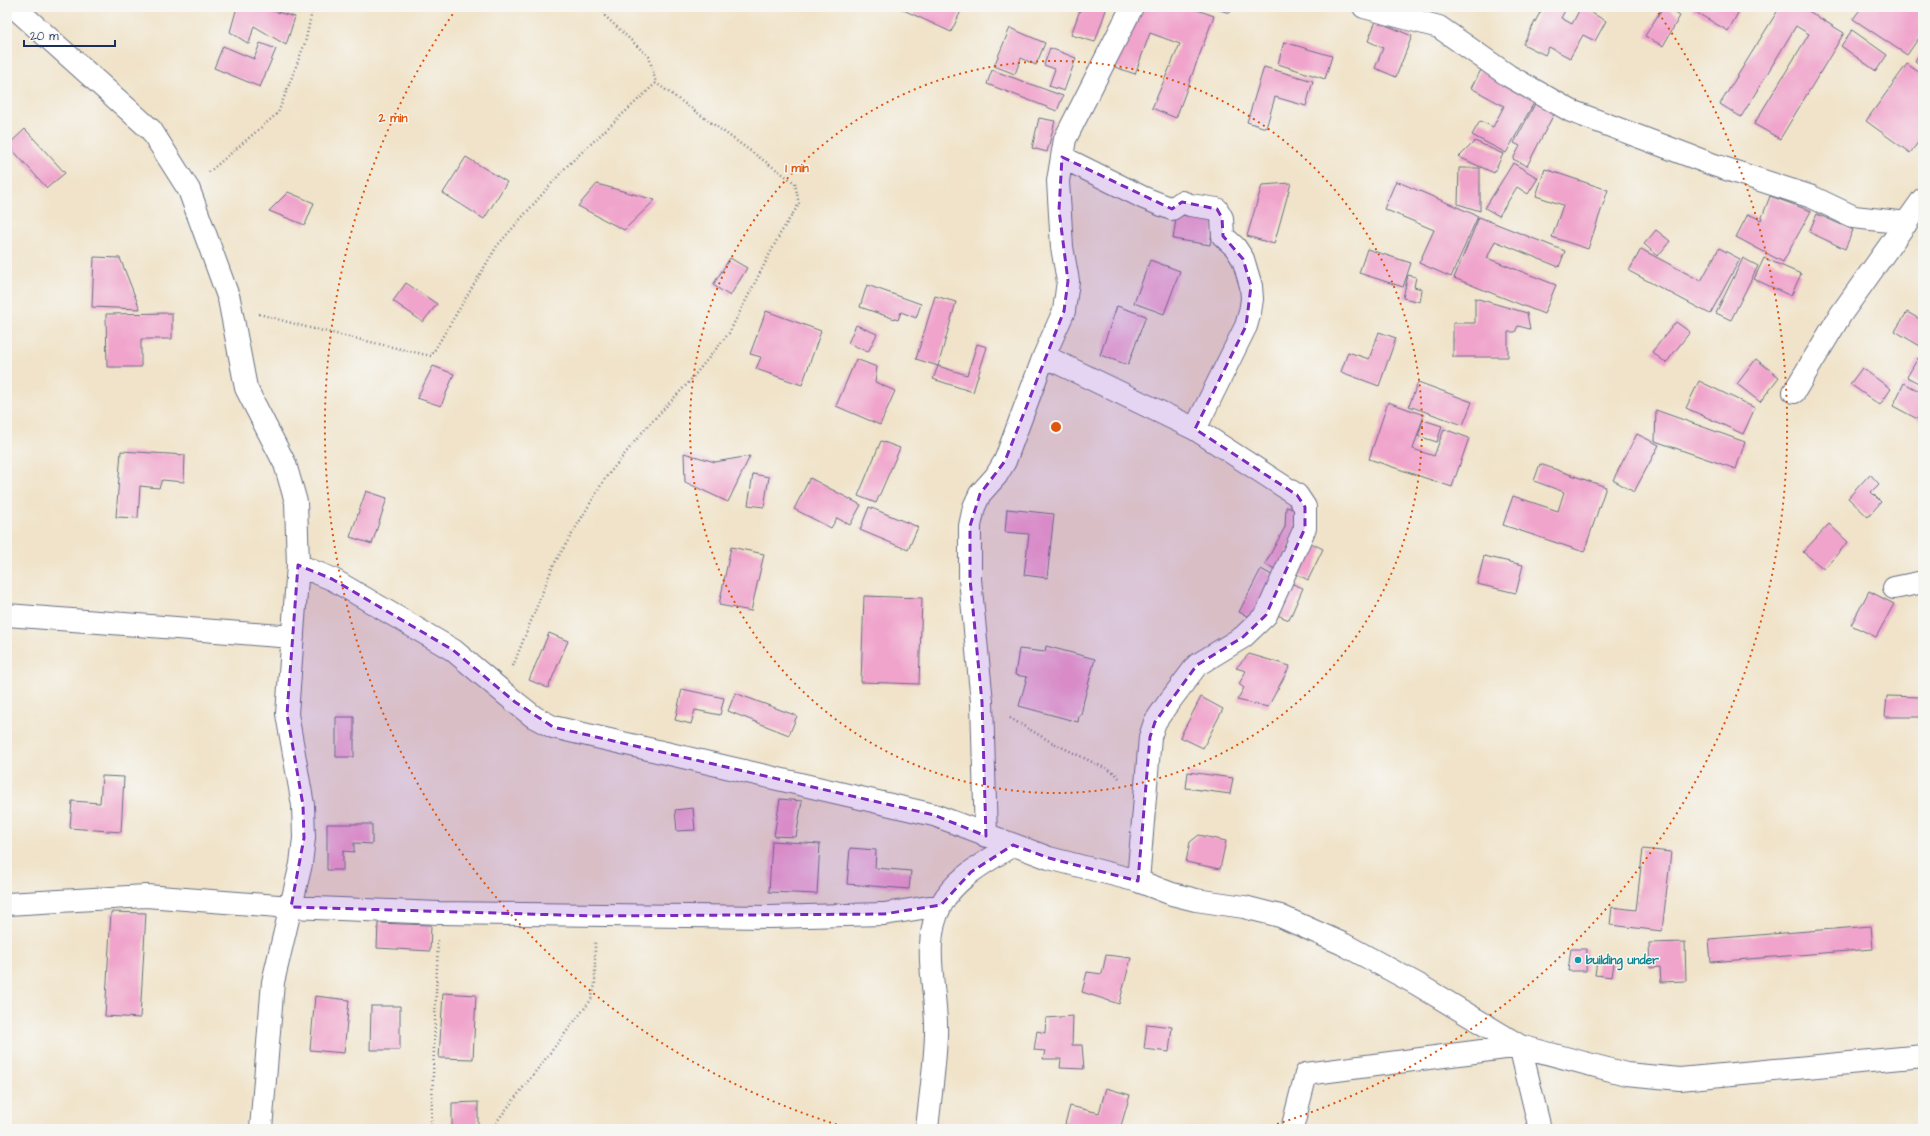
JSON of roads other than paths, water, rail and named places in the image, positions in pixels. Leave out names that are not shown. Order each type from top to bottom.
[{"type":"street","points":[[14,7],[151,130],[189,190],[226,288],[246,388],[285,464],[296,502],[298,565],[294,637],[287,714],[303,806],[304,838],[301,864],[292,907],[273,982],[261,1129]]},
{"type":"street","points":[[986,836],[982,702],[970,578],[970,526],[974,507],[980,494],[996,476],[1005,461],[1044,356],[1064,311],[1068,281],[1062,248],[1058,181],[1065,139],[1132,7]]},
{"type":"street","points":[[1364,7],[1439,27],[1509,76],[1571,111],[1714,165],[1812,197],[1854,217],[1907,223]]},
{"type":"street","points":[[1062,156],[1144,198],[1172,209],[1182,202],[1190,205],[1217,209],[1222,218],[1224,236],[1243,259],[1251,286],[1252,298],[1246,326],[1194,429]]},
{"type":"street","points":[[1794,392],[1841,314],[1923,199]]},
{"type":"street","points":[[1044,356],[1194,429],[1297,495],[1305,507],[1305,528],[1266,615],[1243,637],[1197,666],[1156,722],[1150,737],[1138,881]]},
{"type":"street","points":[[298,565],[332,578],[453,650],[534,716],[553,727],[934,815],[986,836],[1049,858],[1138,881],[1172,894],[1196,900],[1244,906],[1280,916],[1343,944],[1411,980],[1520,1046],[1626,1074],[1680,1079],[1923,1056]]},
{"type":"street","points":[[1894,588],[1923,582]]},
{"type":"street","points":[[7,614],[294,637]]},
{"type":"street","points":[[928,1129],[936,1034],[931,952],[933,926],[941,904],[954,887],[971,872],[1013,845]]},
{"type":"street","points":[[7,904],[146,896],[292,907],[439,913],[769,917],[884,914],[910,911],[941,904]]},
{"type":"street","points":[[1292,1129],[1306,1074],[1520,1046]]},
{"type":"street","points":[[1520,1046],[1540,1129]]},
{"type":"place","name":"building under","points":[[1578,960]]}]
